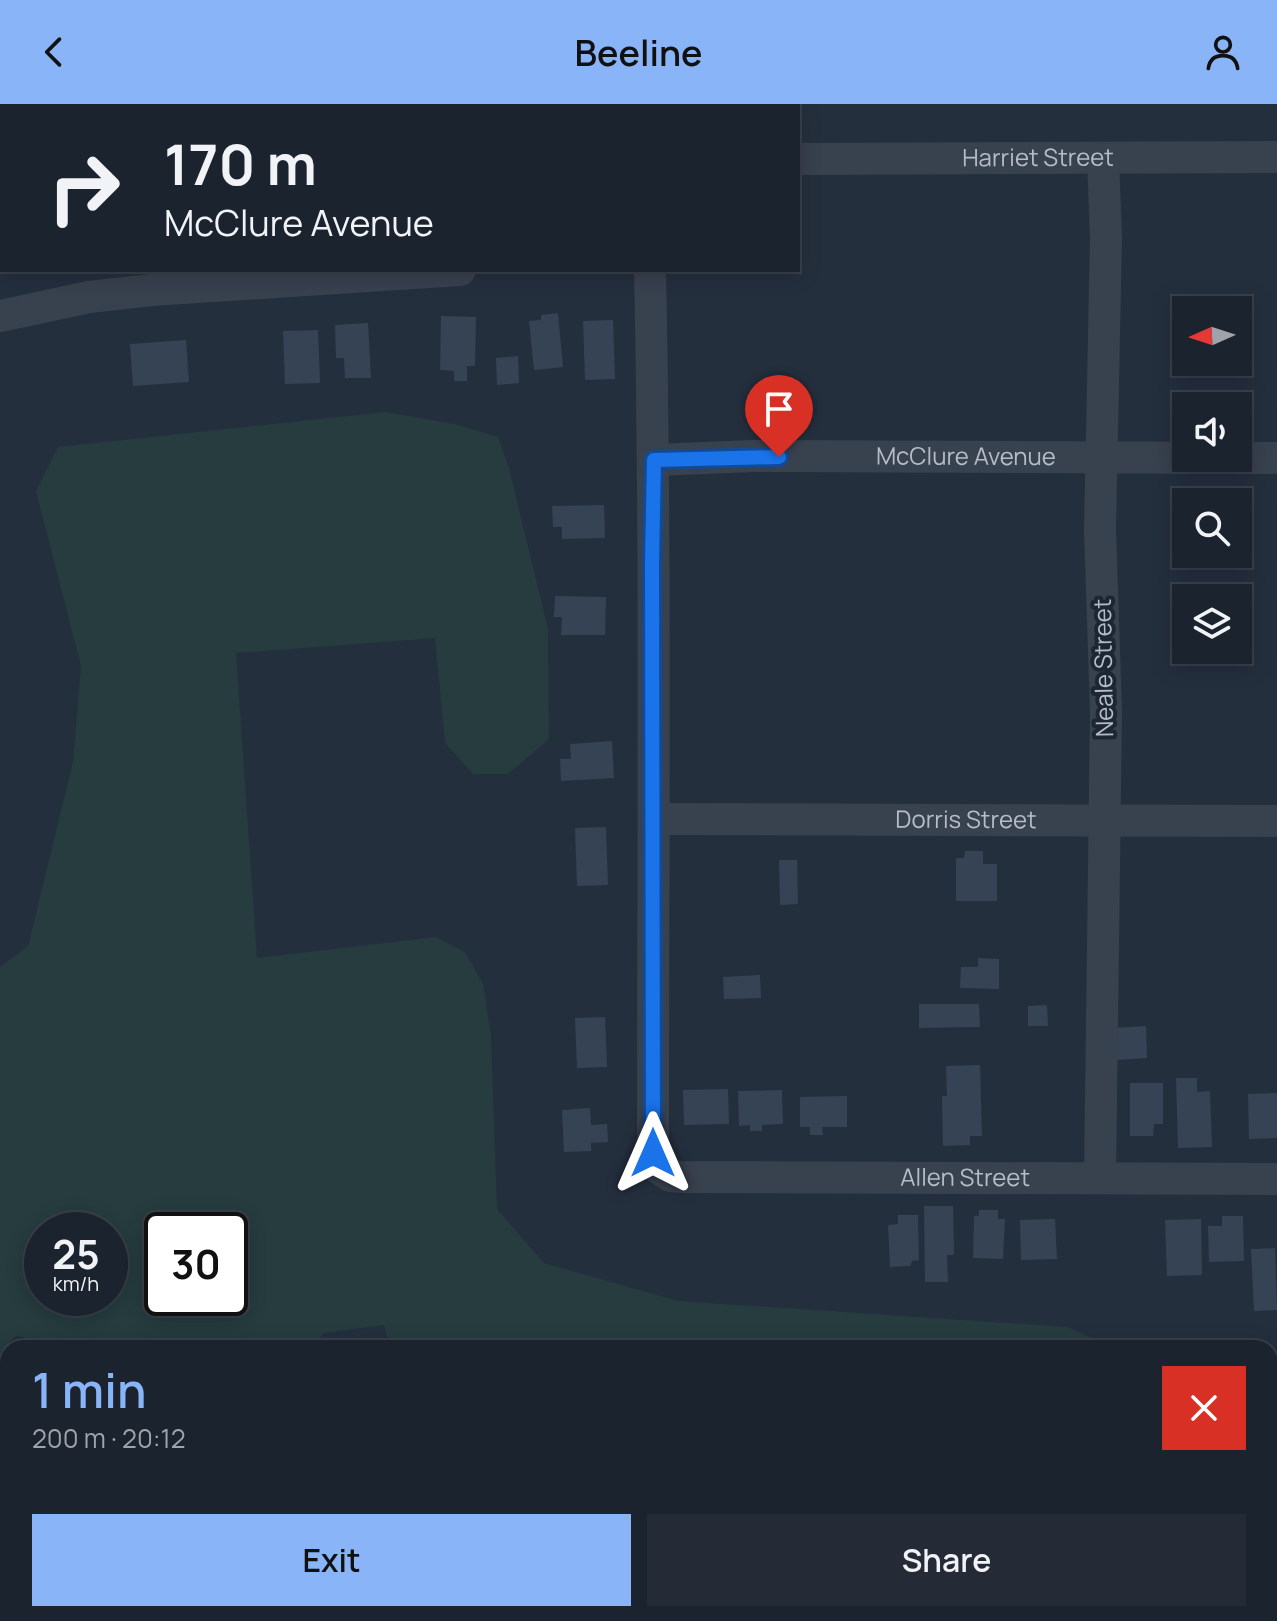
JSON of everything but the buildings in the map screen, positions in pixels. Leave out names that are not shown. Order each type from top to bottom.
[{"type":"street","name":"Harriet Street","points":[[800,159],[1277,157]]},
{"type":"street","name":"Neale Street","points":[[1100,1178],[1106,711],[1100,530],[1106,238],[1103,158]]},
{"type":"street","points":[[0,316],[89,297],[390,272]]},
{"type":"street","points":[[650,272],[654,460],[654,819]]},
{"type":"street","name":"McClure Avenue","points":[[654,460],[753,456],[1277,458]]},
{"type":"street","name":"Dorris Street","points":[[654,819],[1277,821]]},
{"type":"street","name":"Allen Street","points":[[654,819],[653,1141],[658,1168],[671,1176],[1277,1179]]},
{"type":"green space","points":[[385,412],[454,424],[498,437],[509,468],[548,629],[549,739],[508,774],[473,774],[445,743],[435,638],[236,653],[257,958],[436,937],[465,952],[483,984],[491,1035],[497,1209],[544,1263],[678,1301],[1067,1327],[1099,1340],[388,1340],[384,1325],[323,1333],[319,1340],[40,1340],[16,1336],[12,1340],[0,1340],[0,967],[28,946],[73,762],[81,666],[36,491],[58,447]]},
{"type":"route","points":[[653,1153],[654,460],[779,457]]}]
